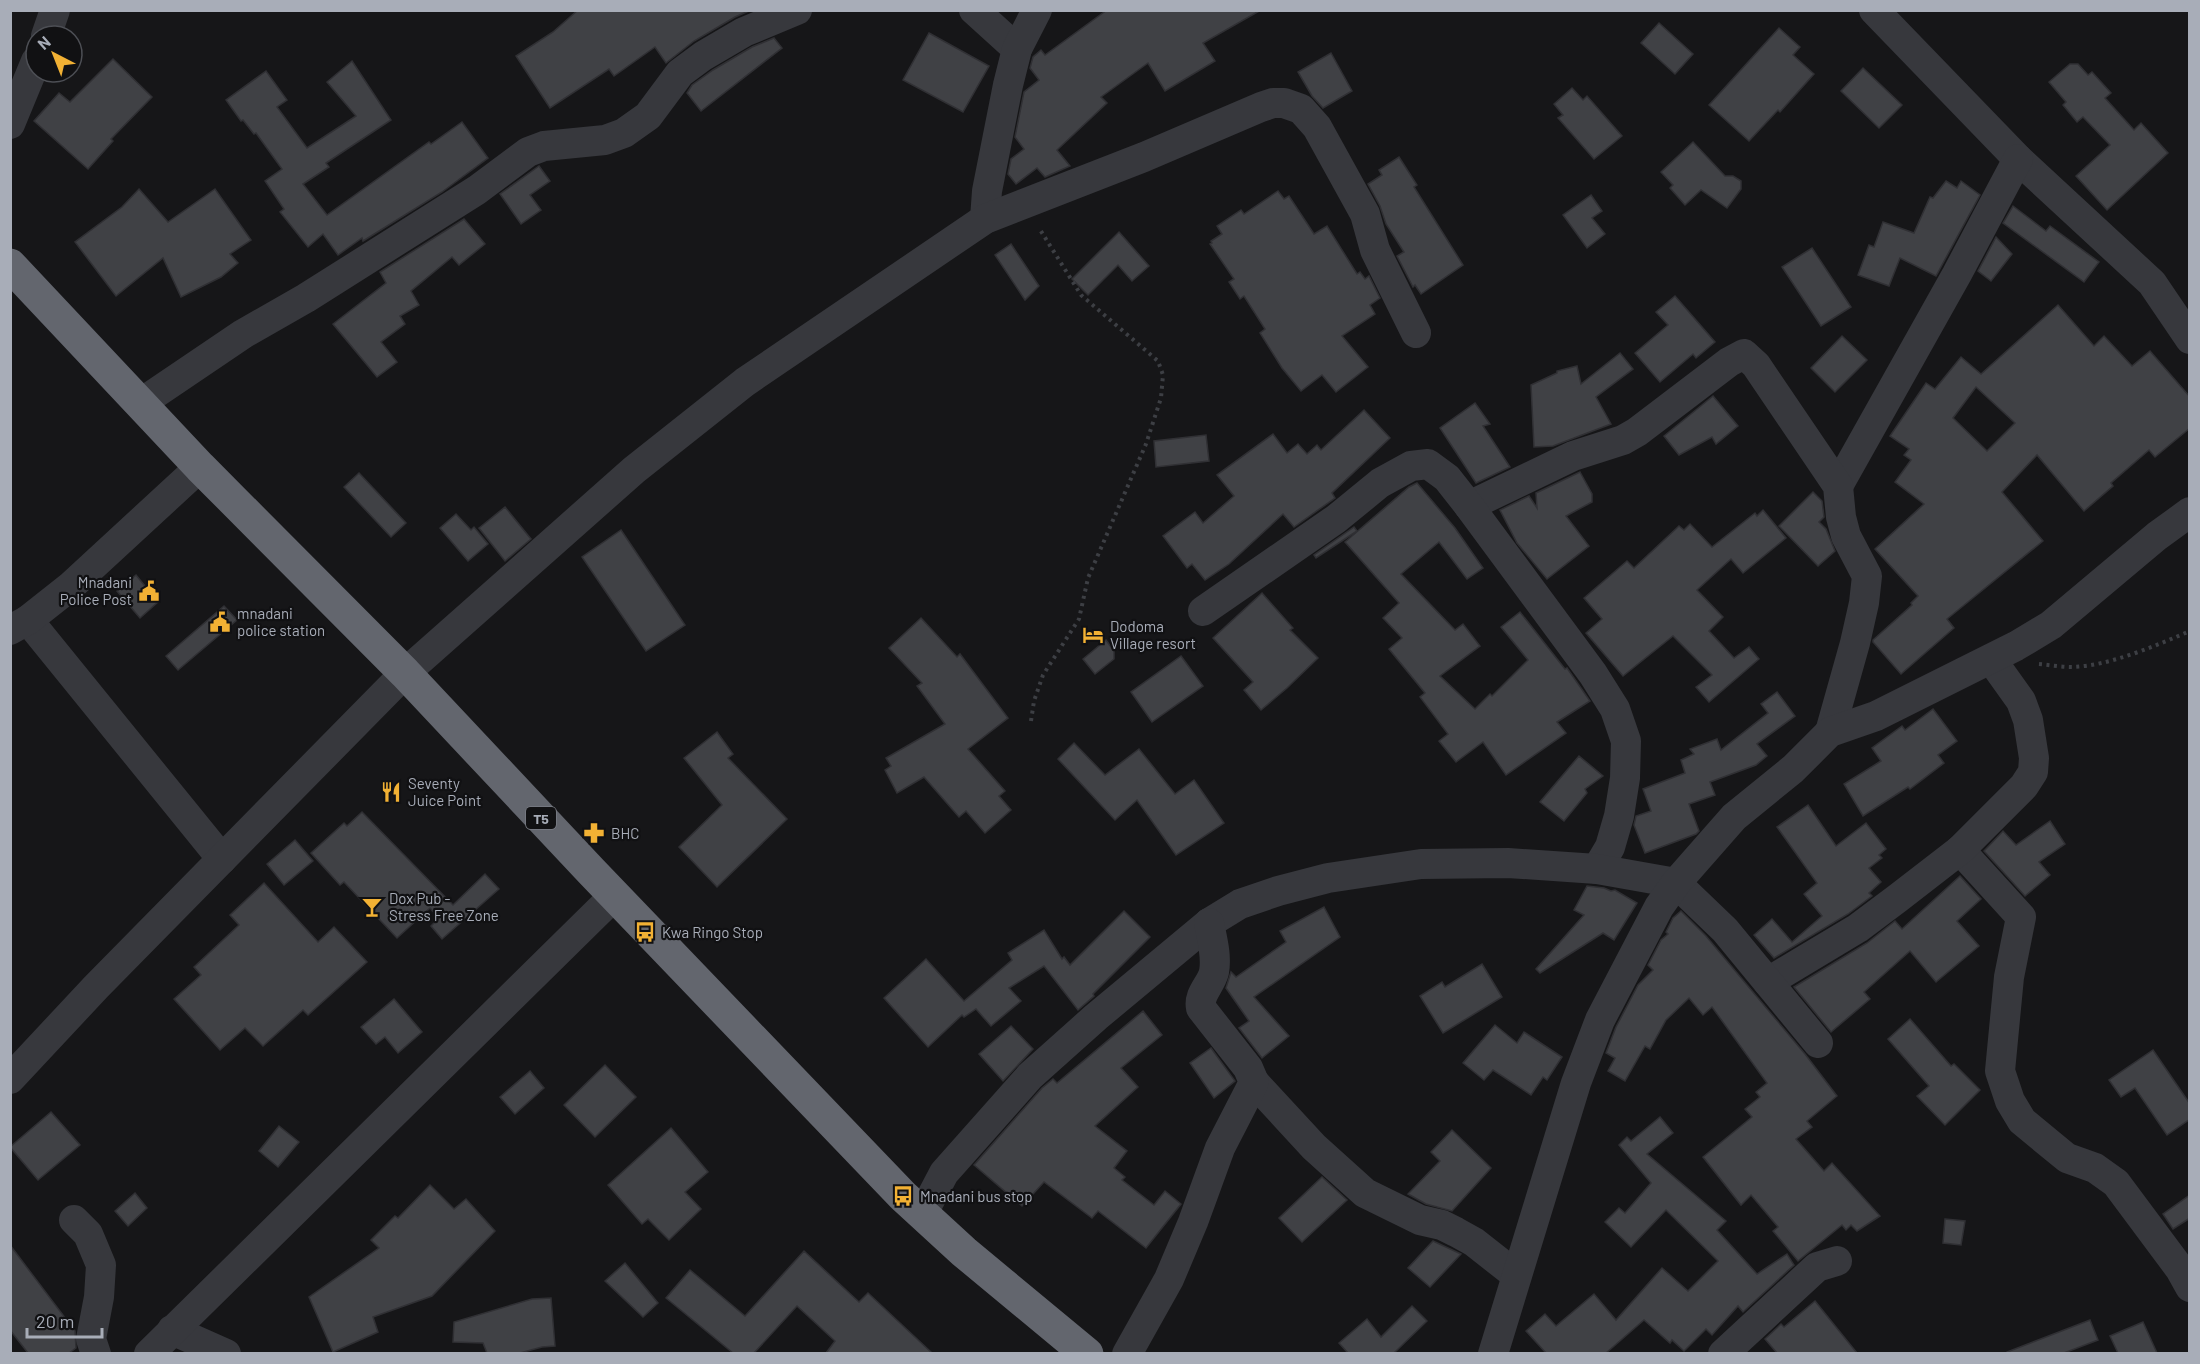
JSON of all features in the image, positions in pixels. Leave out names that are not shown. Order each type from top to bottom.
[{"type":"highway","name":"T5","points":[[10,265],[200,467],[405,673],[591,872],[903,1196],[964,1252],[1087,1353]]},
{"type":"street","points":[[141,404],[243,334],[316,292],[468,195],[528,152],[544,146],[605,140],[624,133],[648,116],[680,73],[703,56],[744,32],[797,10]]},
{"type":"street","points":[[974,10],[1017,49]]},
{"type":"street","points":[[985,219],[993,154],[1008,85],[1017,49],[1037,10]]},
{"type":"street","points":[[1874,10],[2018,159],[2152,283],[2190,339]]},
{"type":"street","points":[[10,124],[27,84]]},
{"type":"street","points":[[10,1079],[96,987],[405,673],[634,470],[745,382],[985,219],[1026,205],[1261,106],[1284,103],[1301,109],[1317,127],[1365,214],[1375,250],[1416,333]]},
{"type":"street","points":[[1838,486],[1957,274],[2018,159]]},
{"type":"street","points":[[1469,506],[1573,456],[1623,440],[1637,432],[1729,362],[1744,354],[1756,365],[1838,486],[1845,536],[1867,576],[1855,644],[1830,732]]},
{"type":"street","points":[[1203,610],[1335,519],[1380,483],[1411,466],[1428,464],[1447,478],[1469,506],[1593,674],[1615,709],[1626,741],[1625,778],[1620,816],[1610,847],[1596,869]]},
{"type":"street","points":[[200,467],[71,586],[19,625],[222,859]]},
{"type":"street","points":[[1493,1353],[1576,1083],[1599,1020],[1659,907],[1676,883],[1734,817],[1793,769],[1830,732],[1876,716],[2051,625],[2157,536],[2190,512]]},
{"type":"street","points":[[1768,982],[1858,928],[1960,849],[2024,786],[2033,772],[2034,758],[2025,711],[1991,658]]},
{"type":"street","points":[[1960,849],[2021,917],[2009,977],[2000,1071],[2010,1101],[2022,1121],[2067,1158],[2095,1168],[2116,1183],[2180,1269],[2190,1287]]},
{"type":"street","points":[[923,1213],[944,1173],[1030,1076],[1096,1017],[1209,923],[1240,904],[1328,878],[1421,864],[1508,863],[1596,869],[1676,883],[1725,930],[1818,1043]]},
{"type":"street","points":[[149,1353],[615,895]]},
{"type":"street","points":[[1209,923],[1215,954],[1214,971],[1201,998],[1201,1008],[1248,1068],[1254,1082],[1314,1147],[1365,1193],[1419,1220],[1456,1232],[1474,1242],[1516,1275]]},
{"type":"street","points":[[1127,1353],[1169,1279],[1220,1148],[1254,1082]]},
{"type":"street","points":[[74,1220],[88,1234],[101,1265],[99,1298],[91,1339],[96,1353]]},
{"type":"street","points":[[1723,1353],[1817,1267],[1837,1261]]},
{"type":"street","points":[[172,1330],[226,1353]]},
{"type":"path","points":[[1026,205],[1081,295],[1158,361],[1163,375],[1161,398],[1146,444],[1088,578],[1079,619],[1043,675],[1034,701],[1031,721]]},
{"type":"path","points":[[1991,658],[2063,667],[2088,665],[2147,648],[2190,631]]},
{"type":"building","points":[[578,10],[751,10],[694,41],[666,63],[655,47],[614,76],[609,69],[550,108],[516,56],[553,32]]},
{"type":"building","points":[[1107,10],[1261,10],[1203,43],[1215,61],[1165,91],[1148,63],[1101,97],[1107,103],[1057,150],[1070,166],[1045,177],[1037,168],[1016,184],[1008,174],[1011,159],[1024,149],[1015,137],[1024,92],[1039,80],[1030,68],[1033,57],[1041,50],[1045,55]]},
{"type":"building","points":[[1659,23],[1693,54],[1675,74],[1641,43]]},
{"type":"building","points":[[1779,28],[1800,47],[1793,55],[1814,74],[1780,112],[1778,110],[1749,141],[1709,105]]},
{"type":"building","points":[[929,33],[989,66],[963,112],[903,80]]},
{"type":"building","points":[[774,38],[782,48],[701,111],[687,93],[692,85],[752,47]]},
{"type":"building","points":[[1331,53],[1352,91],[1323,108],[1312,96],[1298,72]]},
{"type":"building","points":[[113,59],[152,97],[111,139],[113,141],[88,169],[34,121],[59,93],[70,102]]},
{"type":"building","points":[[352,61],[391,120],[326,163],[329,167],[303,184],[327,215],[429,142],[431,144],[462,122],[488,158],[442,192],[363,241],[362,238],[338,255],[323,234],[308,247],[280,212],[284,209],[265,181],[282,169],[256,133],[254,134],[243,120],[241,121],[226,100],[266,71],[287,100],[277,107],[307,148],[356,116],[327,82]]},
{"type":"building","points":[[2070,64],[2078,64],[2088,75],[2092,72],[2111,93],[2105,98],[2134,130],[2141,123],[2168,153],[2107,210],[2076,176],[2110,145],[2083,117],[2077,122],[2063,105],[2066,102],[2049,82]]},
{"type":"building","points":[[1863,68],[1902,105],[1879,128],[1841,91]]},
{"type":"building","points":[[1572,88],[1583,100],[1587,96],[1622,136],[1594,159],[1558,118],[1563,115],[1554,104]]},
{"type":"building","points":[[1693,142],[1725,176],[1733,176],[1741,181],[1741,189],[1727,208],[1701,190],[1685,205],[1670,188],[1673,185],[1661,172]]},
{"type":"building","points":[[1399,157],[1417,185],[1414,187],[1463,265],[1421,294],[1415,285],[1413,287],[1397,256],[1404,252],[1386,224],[1380,206],[1368,184],[1382,175],[1379,170]]},
{"type":"building","points":[[539,166],[550,181],[530,195],[541,210],[521,224],[500,194]]},
{"type":"building","points":[[1946,181],[1957,188],[1961,181],[1980,195],[1936,276],[1900,258],[1889,286],[1858,275],[1869,245],[1874,247],[1883,222],[1914,233],[1930,197],[1933,198]]},
{"type":"building","points":[[139,189],[168,222],[215,189],[251,240],[230,254],[238,263],[221,277],[181,297],[163,258],[116,296],[75,242],[122,207]]},
{"type":"building","points":[[1278,191],[1284,199],[1289,196],[1314,234],[1327,226],[1357,274],[1360,272],[1365,279],[1369,276],[1380,298],[1370,305],[1375,314],[1342,336],[1368,367],[1336,392],[1322,375],[1301,391],[1282,368],[1260,333],[1265,329],[1244,296],[1240,299],[1229,282],[1234,279],[1210,244],[1222,234],[1217,226],[1241,210],[1244,214]]},
{"type":"building","points":[[1591,195],[1602,211],[1592,218],[1605,234],[1587,248],[1563,215]]},
{"type":"building","points":[[2013,206],[2046,231],[2050,226],[2099,262],[2084,282],[2003,223]]},
{"type":"building","points":[[464,219],[485,244],[459,265],[452,257],[411,291],[419,305],[400,316],[405,324],[381,342],[397,362],[377,377],[333,324],[386,283],[380,272]]},
{"type":"building","points":[[1119,232],[1149,266],[1132,281],[1118,265],[1088,295],[1072,279]]},
{"type":"building","points":[[1996,237],[2012,254],[1991,281],[1978,271]]},
{"type":"building","points":[[1011,244],[1039,286],[1025,300],[995,255]]},
{"type":"building","points":[[1812,248],[1851,307],[1821,326],[1782,267]]},
{"type":"building","points":[[1675,296],[1715,342],[1696,358],[1693,354],[1660,382],[1635,353],[1668,325],[1656,312]]},
{"type":"building","points":[[2058,305],[2094,346],[2104,336],[2132,366],[2150,351],[2190,397],[2190,428],[2155,457],[2149,450],[2111,483],[2113,486],[2084,511],[2037,455],[2002,492],[2043,541],[1947,619],[1954,628],[1901,674],[1873,640],[1912,605],[1911,603],[1918,596],[1875,549],[1924,504],[1895,482],[1911,460],[1904,455],[1909,449],[1890,436],[1926,383],[1935,389],[1961,357],[1981,374]],"holes":[[[1976,387],[2015,423],[1987,451],[1953,418]]]},
{"type":"building","points":[[1842,336],[1867,360],[1835,392],[1811,368]]},
{"type":"building","points":[[1620,353],[1633,369],[1596,397],[1611,424],[1553,446],[1534,447],[1531,385],[1557,371],[1577,366],[1581,384]]},
{"type":"building","points":[[1713,396],[1738,426],[1716,444],[1712,437],[1679,455],[1664,436]]},
{"type":"building","points":[[1475,403],[1490,424],[1483,426],[1510,467],[1476,483],[1440,428]]},
{"type":"building","points":[[1364,410],[1390,438],[1332,493],[1335,498],[1294,527],[1283,514],[1229,564],[1205,580],[1192,564],[1187,568],[1163,536],[1195,512],[1203,523],[1234,496],[1217,475],[1273,434],[1287,453],[1298,444],[1307,454],[1317,445],[1321,450]]},
{"type":"building","points":[[1206,435],[1209,461],[1156,467],[1154,441]]},
{"type":"building","points":[[1580,472],[1592,494],[1592,502],[1566,516],[1589,546],[1547,579],[1517,543],[1500,510],[1529,496],[1537,508],[1536,493]]},
{"type":"building","points":[[359,473],[406,523],[391,537],[344,487]]},
{"type":"building","points":[[1417,483],[1455,528],[1483,568],[1467,579],[1439,542],[1401,574],[1455,630],[1463,624],[1480,646],[1440,676],[1475,709],[1490,694],[1492,696],[1528,660],[1501,627],[1520,612],[1565,669],[1567,668],[1590,701],[1557,722],[1566,733],[1506,775],[1483,742],[1456,762],[1439,741],[1448,734],[1420,697],[1425,693],[1389,649],[1402,638],[1383,618],[1399,603],[1345,542],[1409,487]]},
{"type":"building","points":[[1813,492],[1822,501],[1824,517],[1819,522],[1826,529],[1835,551],[1818,566],[1779,526]]},
{"type":"building","points":[[505,507],[531,539],[505,561],[479,528]]},
{"type":"building","points":[[1763,510],[1786,538],[1743,573],[1731,559],[1697,590],[1723,617],[1709,631],[1734,658],[1749,647],[1759,659],[1709,702],[1696,687],[1712,675],[1673,636],[1623,676],[1586,633],[1602,619],[1584,598],[1627,561],[1634,568],[1679,526],[1684,530],[1690,524],[1712,547],[1755,513],[1757,516]]},
{"type":"building","points":[[456,514],[471,530],[474,527],[488,544],[468,561],[440,528]]},
{"type":"building","points":[[1354,527],[1357,531],[1316,558],[1314,555]]},
{"type":"building","points":[[621,530],[685,625],[646,651],[582,557]]},
{"type":"building","points":[[136,575],[158,602],[140,618],[117,591]]},
{"type":"building","points":[[1262,593],[1293,628],[1290,630],[1318,658],[1261,710],[1244,690],[1253,682],[1213,638]]},
{"type":"building","points":[[224,606],[237,620],[178,670],[166,656]]},
{"type":"building","points":[[921,618],[957,657],[960,654],[1008,718],[968,749],[1005,791],[999,796],[1011,810],[985,833],[966,811],[959,817],[924,777],[897,793],[885,770],[891,766],[886,758],[945,724],[917,686],[922,683],[889,648]]},
{"type":"building","points":[[1106,640],[1114,651],[1114,659],[1095,674],[1083,659]]},
{"type":"building","points":[[1181,656],[1203,686],[1152,722],[1131,692]]},
{"type":"building","points":[[1777,692],[1795,716],[1757,744],[1767,756],[1756,765],[1710,782],[1715,795],[1689,804],[1699,831],[1696,834],[1645,853],[1634,825],[1636,816],[1651,811],[1643,789],[1685,773],[1681,760],[1694,754],[1690,749],[1717,739],[1721,750],[1768,713],[1761,704]]},
{"type":"building","points":[[1933,709],[1957,741],[1938,755],[1944,763],[1910,789],[1908,787],[1863,816],[1844,784],[1881,761],[1872,748],[1902,726],[1905,730]]},
{"type":"building","points":[[717,732],[733,754],[728,758],[787,819],[717,887],[679,847],[722,805],[684,758]]},
{"type":"building","points":[[1074,743],[1105,775],[1139,749],[1175,794],[1194,780],[1224,823],[1176,855],[1137,800],[1115,820],[1058,759]]},
{"type":"building","points":[[1579,756],[1603,776],[1585,789],[1587,793],[1564,821],[1540,802]]},
{"type":"building","points":[[1808,805],[1836,846],[1866,823],[1886,849],[1879,855],[1882,858],[1869,868],[1881,882],[1869,893],[1872,896],[1848,914],[1774,958],[1754,935],[1772,919],[1792,942],[1822,916],[1804,894],[1817,883],[1777,827]]},
{"type":"building","points":[[362,812],[453,905],[485,874],[499,889],[442,939],[431,926],[439,918],[430,908],[397,938],[344,882],[340,885],[311,853],[344,823],[347,826]]},
{"type":"building","points":[[2050,821],[2065,844],[2039,862],[2050,875],[2025,896],[1984,851],[2003,831],[2016,845]]},
{"type":"building","points":[[295,840],[313,861],[284,885],[267,864]]},
{"type":"building","points":[[1960,876],[1981,899],[1957,921],[1979,946],[1936,982],[1910,951],[1864,992],[1870,999],[1831,1032],[1794,987],[1867,943],[1895,921],[1902,929]]},
{"type":"building","points":[[264,883],[318,942],[334,927],[367,962],[308,1015],[303,1010],[263,1046],[245,1028],[220,1050],[174,999],[201,975],[194,967],[239,925],[230,915]]},
{"type":"building","points":[[1587,886],[1615,890],[1637,903],[1614,940],[1603,933],[1540,973],[1536,969],[1584,915],[1574,910]]},
{"type":"building","points":[[1324,907],[1340,937],[1254,997],[1289,1036],[1262,1058],[1239,1028],[1249,1021],[1226,988],[1231,972],[1236,977],[1286,942],[1280,931]]},
{"type":"building","points":[[1124,911],[1150,937],[1078,1010],[1044,966],[1009,988],[1021,1001],[991,1026],[976,1009],[964,1017],[962,1015],[928,1047],[884,998],[926,959],[964,1001],[1012,960],[1008,953],[1044,930],[1062,959],[1064,957],[1070,965]]},
{"type":"building","points":[[1681,911],[1706,936],[1805,1054],[1837,1096],[1807,1121],[1812,1127],[1796,1139],[1824,1171],[1832,1163],[1880,1216],[1857,1231],[1851,1225],[1846,1230],[1842,1225],[1798,1261],[1773,1231],[1778,1227],[1751,1195],[1741,1205],[1703,1157],[1752,1117],[1745,1109],[1760,1097],[1756,1092],[1767,1083],[1712,1007],[1703,1015],[1689,998],[1666,1020],[1650,1049],[1645,1046],[1625,1081],[1608,1071],[1615,1058],[1606,1053],[1616,1027],[1638,985],[1653,970],[1648,965],[1661,940],[1668,934],[1666,932],[1673,918]]},
{"type":"building","points":[[1482,964],[1502,997],[1443,1033],[1420,996],[1442,982],[1445,987]]},
{"type":"building","points":[[394,999],[422,1032],[398,1053],[385,1037],[376,1044],[361,1027]]},
{"type":"building","points":[[1143,1011],[1162,1035],[1121,1068],[1138,1087],[1095,1126],[1127,1151],[1114,1168],[1125,1177],[1122,1180],[1154,1205],[1165,1191],[1181,1204],[1146,1248],[1098,1211],[1092,1218],[1044,1182],[1022,1206],[974,1165],[1042,1088],[1053,1079],[1057,1083]]},
{"type":"building","points":[[1910,1019],[1951,1066],[1954,1064],[1980,1090],[1945,1125],[1917,1096],[1929,1086],[1888,1039]]},
{"type":"building","points":[[1495,1025],[1517,1043],[1524,1032],[1562,1057],[1547,1080],[1543,1077],[1531,1095],[1493,1070],[1484,1080],[1463,1063]]},
{"type":"building","points":[[1011,1026],[1033,1049],[1003,1081],[979,1054]]},
{"type":"building","points":[[1211,1048],[1235,1081],[1214,1098],[1190,1063]]},
{"type":"building","points":[[2153,1050],[2190,1104],[2190,1119],[2167,1135],[2135,1088],[2121,1097],[2109,1080]]},
{"type":"building","points":[[605,1065],[636,1097],[595,1137],[564,1105]]},
{"type":"building","points":[[530,1071],[544,1088],[515,1114],[500,1097]]},
{"type":"building","points":[[51,1112],[80,1145],[38,1180],[10,1147]]},
{"type":"building","points":[[1660,1117],[1673,1133],[1647,1154],[1726,1221],[1717,1230],[1757,1274],[1787,1254],[1794,1265],[1743,1312],[1738,1306],[1712,1335],[1706,1329],[1684,1351],[1672,1340],[1670,1343],[1644,1320],[1606,1353],[1546,1353],[1526,1331],[1545,1314],[1556,1326],[1594,1294],[1616,1320],[1662,1268],[1688,1291],[1718,1261],[1666,1210],[1631,1247],[1605,1222],[1619,1208],[1625,1213],[1651,1183],[1619,1145],[1627,1137],[1631,1141]]},
{"type":"building","points":[[279,1126],[299,1142],[278,1167],[259,1151]]},
{"type":"building","points":[[671,1128],[708,1172],[685,1192],[701,1209],[669,1240],[648,1219],[642,1224],[608,1185]]},
{"type":"building","points":[[1452,1130],[1491,1168],[1452,1211],[1426,1204],[1408,1194],[1440,1161],[1431,1152]]},
{"type":"building","points":[[1322,1177],[1347,1200],[1302,1242],[1279,1218]]},
{"type":"building","points":[[430,1185],[454,1209],[466,1199],[495,1231],[432,1296],[373,1317],[378,1332],[333,1352],[309,1297],[379,1248],[371,1240],[395,1216],[398,1218]]},
{"type":"building","points":[[135,1193],[147,1208],[128,1226],[115,1211]]},
{"type":"building","points":[[2190,1195],[2190,1218],[2173,1229],[2163,1214]]},
{"type":"building","points":[[1945,1219],[1965,1221],[1961,1245],[1943,1243]]},
{"type":"building","points":[[1433,1241],[1461,1254],[1430,1287],[1408,1268]]},
{"type":"building","points":[[10,1245],[75,1331],[76,1348],[69,1353],[28,1353],[10,1330]]},
{"type":"building","points":[[804,1251],[859,1302],[868,1293],[932,1353],[826,1353],[835,1341],[797,1306],[754,1353],[733,1353],[666,1298],[690,1270],[745,1316]]},
{"type":"building","points":[[625,1263],[658,1303],[643,1317],[605,1281]]},
{"type":"building","points":[[551,1298],[555,1346],[520,1353],[487,1353],[483,1343],[453,1342],[454,1322],[532,1299]]},
{"type":"building","points":[[1815,1301],[1857,1353],[1777,1353],[1765,1339],[1781,1324],[1784,1327]]},
{"type":"building","points":[[1412,1306],[1427,1321],[1396,1353],[1348,1353],[1339,1343],[1367,1319],[1381,1337]]},
{"type":"building","points":[[2090,1320],[2098,1340],[2064,1353],[2007,1353],[2007,1352]]},
{"type":"building","points":[[2143,1322],[2157,1353],[2118,1353],[2110,1336]]},
{"type":"place","name":"Mnadani Police Post","points":[[149,591]]},
{"type":"place","name":"mnadani police station","points":[[220,622]]},
{"type":"place","name":"Dodoma Village resort","points":[[1093,635]]},
{"type":"place","name":"Seventy Juice Point","points":[[391,792]]},
{"type":"place","name":"BHC","points":[[594,833]]},
{"type":"place","name":"Dox Pub - Stress Free Zone","points":[[372,907]]},
{"type":"place","name":"Kwa Ringo Stop","points":[[645,932]]},
{"type":"place","name":"Mnadani bus stop","points":[[903,1196]]}]
